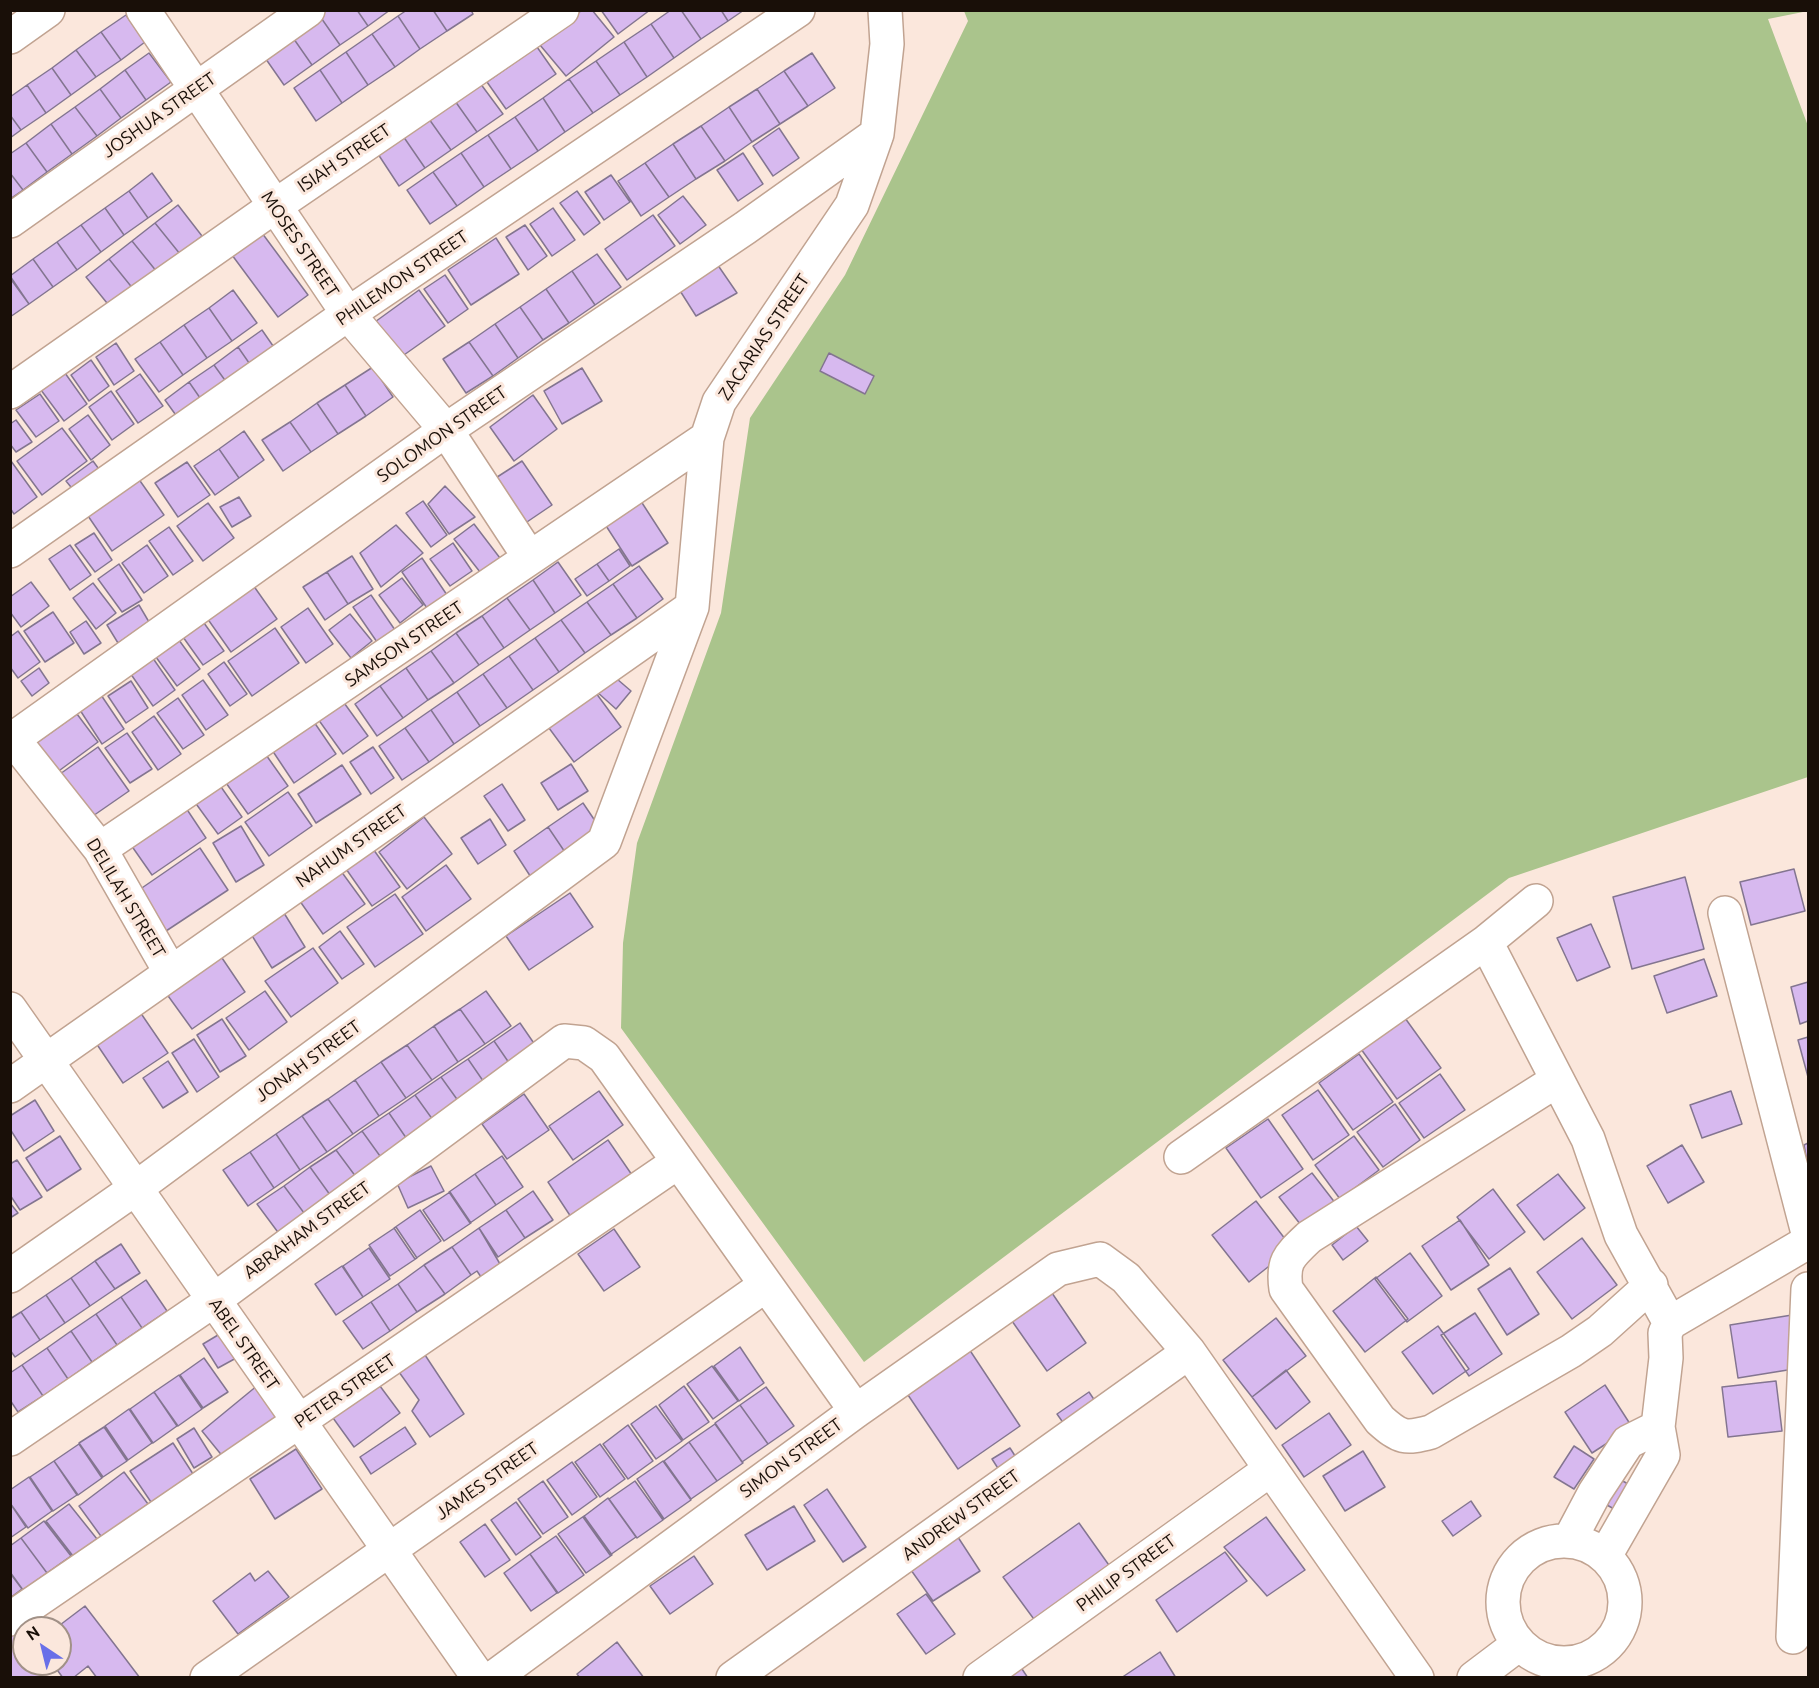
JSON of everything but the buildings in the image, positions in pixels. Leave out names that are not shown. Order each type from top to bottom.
[{"type":"street","points":[[10,37],[48,10]]},
{"type":"street","name":"MOSES STREET","points":[[143,10],[348,314],[446,430],[530,558]]},
{"type":"street","name":"JOSHUA STREET","points":[[10,221],[308,10]]},
{"type":"street","name":"ISIAH STREET","points":[[10,392],[275,206],[562,10]]},
{"type":"street","name":"PHILEMON STREET","points":[[10,551],[348,314],[798,10]]},
{"type":"street","name":"ZACARIAS STREET","points":[[604,843],[692,607],[707,438],[719,402],[852,205],[878,134],[887,44],[885,10]]},
{"type":"street","name":"SOLOMON STREET","points":[[12,740],[446,430],[745,228],[878,134]]},
{"type":"street","name":"SAMSON STREET","points":[[100,849],[707,438]]},
{"type":"street","name":"NAHUM STREET","points":[[10,1086],[692,607]]},
{"type":"street","name":"DELILAH STREET","points":[[12,740],[100,849],[171,973]]},
{"type":"street","name":"JONAH STREET","points":[[10,1276],[136,1188],[604,843]]},
{"type":"street","points":[[1180,1157],[1486,942],[1536,901]]},
{"type":"street","points":[[1725,913],[1809,1233]]},
{"type":"street","points":[[1486,942],[1588,1139],[1621,1235],[1651,1285],[1670,1323]]},
{"type":"street","name":"ABEL STREET","points":[[10,1010],[479,1677]]},
{"type":"street","name":"ABRAHAM STREET","points":[[10,1439],[214,1300],[564,1041],[584,1043],[603,1057],[678,1162]]},
{"type":"street","points":[[1556,1081],[1309,1237],[1291,1254],[1284,1270],[1286,1289],[1380,1420],[1395,1434],[1411,1438],[1431,1432],[1571,1351],[1600,1331],[1651,1285]]},
{"type":"street","points":[[678,1162],[856,1411]]},
{"type":"street","name":"PETER STREET","points":[[10,1619],[678,1162]]},
{"type":"street","points":[[1605,1556],[1663,1455],[1658,1427],[1666,1358],[1665,1333],[1670,1323],[1809,1242]]},
{"type":"street","name":"SIMON STREET","points":[[493,1677],[856,1411],[1058,1269],[1100,1259],[1126,1278],[1189,1352]]},
{"type":"street","name":"JAMES STREET","points":[[207,1677],[766,1285]]},
{"type":"street","points":[[1793,1637],[1809,1289]]},
{"type":"street","points":[[1189,1352],[1417,1677]]},
{"type":"street","name":"ANDREW STREET","points":[[734,1677],[1189,1352]]},
{"type":"street","points":[[1569,1541],[1595,1492],[1628,1442],[1658,1427]]},
{"type":"street","name":"PHILIP STREET","points":[[980,1677],[1271,1470]]},
{"type":"street","points":[[1569,1541],[1588,1545],[1605,1556],[1618,1572],[1625,1590],[1625,1610],[1619,1629],[1608,1645],[1592,1657],[1573,1663],[1553,1663],[1534,1656],[1519,1644],[1508,1626],[1503,1606],[1505,1586],[1514,1567],[1529,1552],[1548,1543],[1569,1541]]},
{"type":"street","points":[[1474,1677],[1519,1644]]},
{"type":"green space","points":[[964,11],[1808,11],[1768,19],[1808,126],[1808,777],[1509,878],[864,1362],[621,1028],[623,943],[637,843],[721,613],[750,418],[845,275],[968,21]]}]
